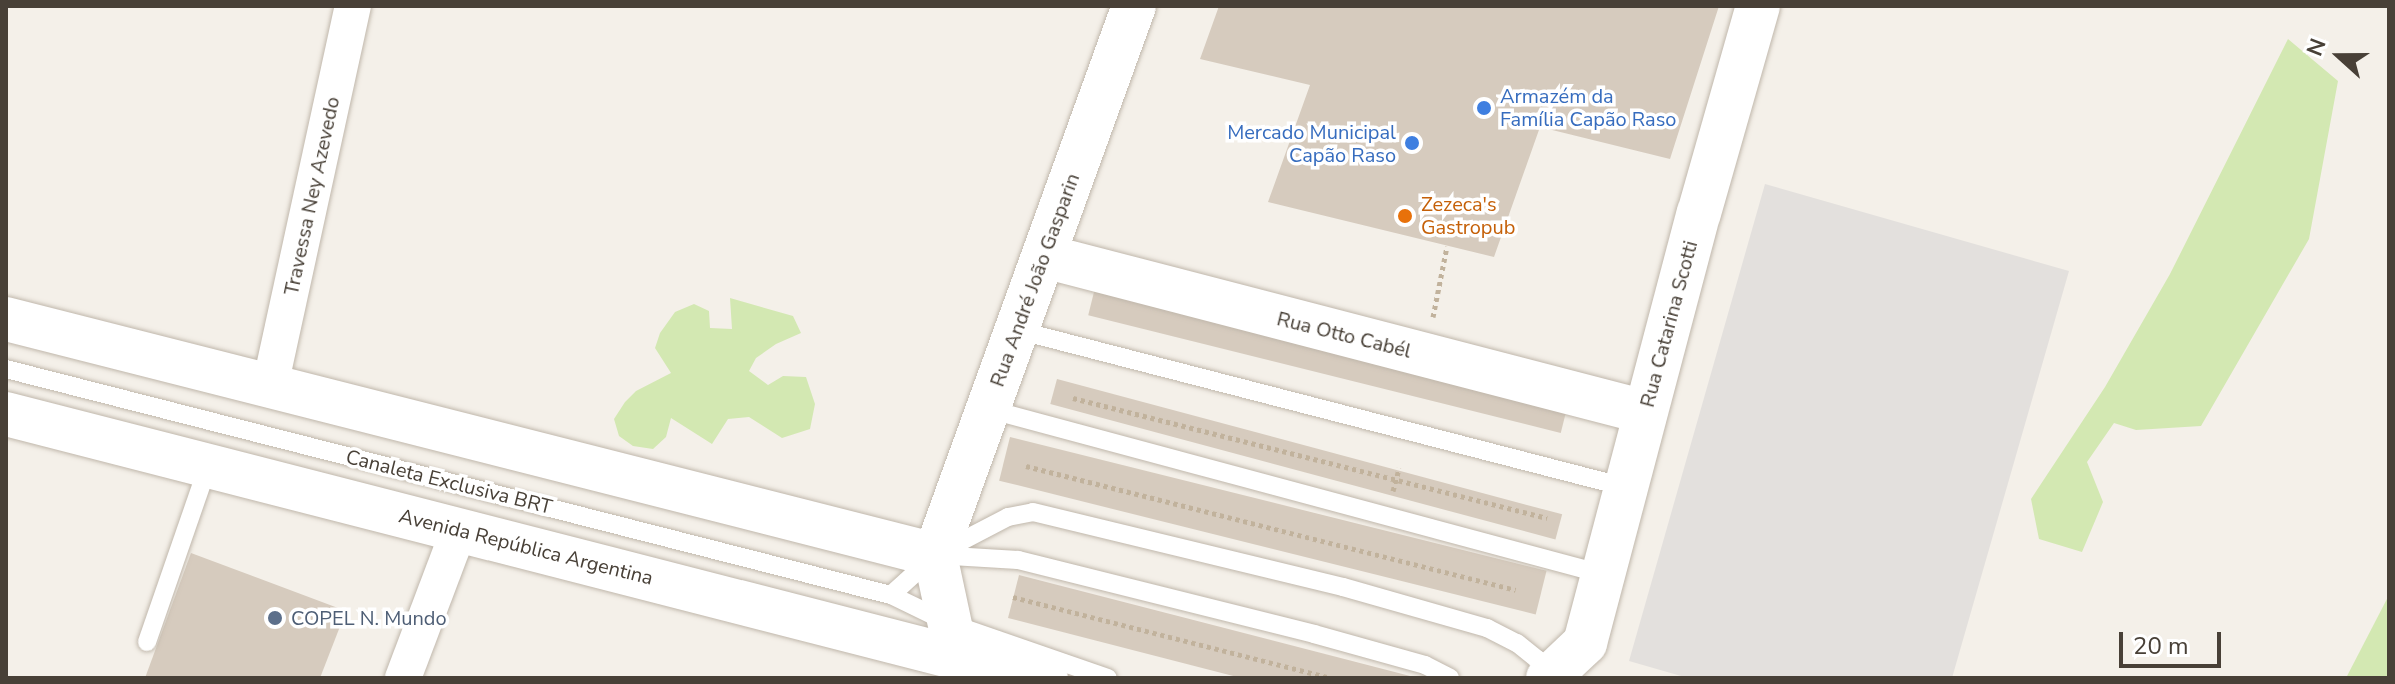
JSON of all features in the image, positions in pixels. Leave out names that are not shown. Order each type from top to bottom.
[{"type":"street","name":"Travessa Ney Azevedo","points":[[270,386],[353,6]]},
{"type":"street","name":"Rua André João Gasparin","points":[[935,555],[1134,6]]},
{"type":"street","name":"Rua Catarina Scotti","points":[[1594,660],[1602,574],[1758,6]]},
{"type":"street","name":"Rua Otto Cabél","points":[[1044,256],[1645,412]]},
{"type":"street","points":[[6,319],[935,555],[952,653]]},
{"type":"street","name":"Avenida República Argentina","points":[[6,414],[1046,678]]},
{"type":"street","points":[[403,678],[459,530]]},
{"type":"street","points":[[1549,677],[1594,660]]},
{"type":"lane","points":[[1017,330],[1625,487]]},
{"type":"lane","name":"Canaleta Exclusiva BRT","points":[[6,369],[891,595],[952,653],[1108,678]]},
{"type":"lane","points":[[988,409],[1602,574]]},
{"type":"lane","points":[[147,642],[208,466]]},
{"type":"lane","points":[[891,595],[935,555],[1008,517],[1033,512],[1343,587],[1487,628],[1517,643],[1537,659],[1549,677]]},
{"type":"lane","points":[[935,555],[1018,560],[1314,634],[1425,665],[1450,678]]},
{"type":"path","points":[[1431,326],[1447,246]]},
{"type":"path","points":[[1073,398],[1547,518]]},
{"type":"path","points":[[1026,466],[1516,590]]},
{"type":"path","points":[[1393,492],[1399,468]]},
{"type":"path","points":[[1013,597],[1331,678]]},
{"type":"green space","points":[[2288,39],[2338,81],[2309,239],[2201,426],[2136,430],[2114,423],[2087,462],[2103,502],[2082,552],[2039,539],[2031,499],[2105,387],[2170,274]]},
{"type":"green space","points":[[730,298],[793,316],[801,333],[776,344],[756,358],[749,371],[768,385],[783,376],[806,377],[815,404],[810,429],[782,438],[749,417],[728,419],[712,444],[671,418],[666,437],[653,449],[633,446],[619,436],[614,419],[625,402],[636,391],[671,373],[655,348],[660,333],[675,312],[694,304],[709,311],[710,328],[732,329]]},
{"type":"green space","points":[[2389,595],[2389,678],[2346,678]]},
{"type":"shaded area","points":[[1765,184],[2069,271],[1952,678],[1688,678],[1629,661]]},
{"type":"building","name":"Mercado Municipal Capão Raso","points":[[1219,6],[1719,6],[1670,159],[1540,127],[1494,257],[1268,202],[1310,85],[1200,59]]},
{"type":"building","points":[[1095,288],[1568,406],[1561,433],[1088,315]]},
{"type":"building","points":[[1057,379],[1562,514],[1555,539],[1050,404]]},
{"type":"building","points":[[1010,437],[1547,571],[1536,614],[999,481]]},
{"type":"building","points":[[191,553],[346,611],[320,678],[145,678]]},
{"type":"building","points":[[1019,575],[1414,678],[1241,678],[1008,618]]},
{"type":"place","name":"Armazém da Família Capão Raso","points":[[1484,108]]},
{"type":"place","name":"Mercado Municipal Capão Raso","points":[[1412,143]]},
{"type":"place","name":"Zezeca's Gastropub","points":[[1405,216]]},
{"type":"place","name":"COPEL N. Mundo","points":[[275,618]]}]
